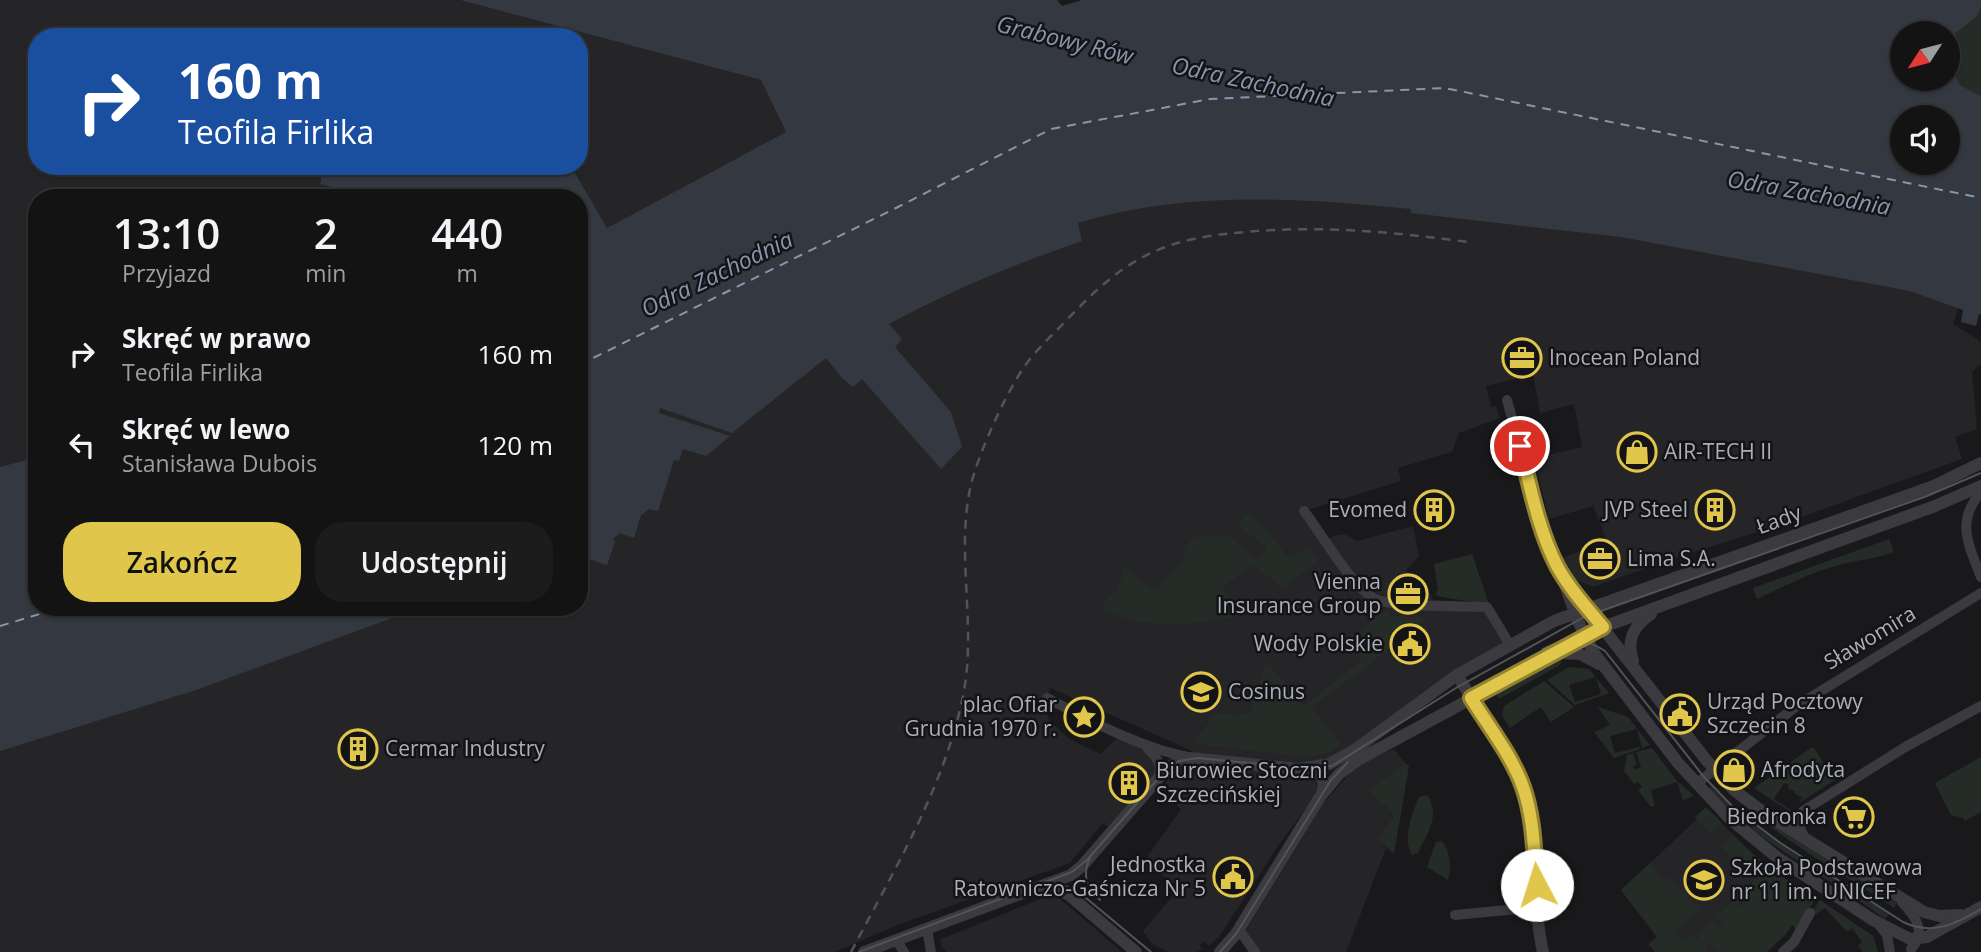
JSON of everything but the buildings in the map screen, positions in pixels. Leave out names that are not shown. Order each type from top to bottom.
[{"type":"street","points":[[1507,400],[1538,513],[1555,562],[1574,613],[1606,670],[1696,784],[1729,818],[1768,851],[1901,936],[1912,948]]},
{"type":"street","name":"Łady","points":[[1192,758],[1300,769],[1326,765],[1345,757],[1457,675],[1550,623],[1934,486],[1981,463]]},
{"type":"street","points":[[1980,489],[1969,509],[1965,525],[1981,578]]},
{"type":"street","name":"Łady","points":[[1220,952],[1239,930],[1320,797],[1336,776],[1350,765],[1603,627],[1980,489]]},
{"type":"street","points":[[1304,511],[1356,582],[1369,595],[1386,603],[1487,607],[1510,645]]},
{"type":"street","points":[[1555,562],[1587,608],[1714,769],[1744,798],[1806,840],[1934,916],[1958,915],[1981,907]]},
{"type":"street","name":"Sławomira","points":[[1696,784],[1797,705],[1981,593]]},
{"type":"street","name":"Łady","points":[[1642,676],[1631,654],[1631,635],[1642,621],[1663,606]]},
{"type":"street","points":[[1547,656],[1566,652],[1584,655],[1606,670]]},
{"type":"street","points":[[1457,675],[1514,766],[1525,792],[1533,834],[1543,952]]},
{"type":"street","points":[[1047,698],[1123,736],[1192,758]]},
{"type":"street","points":[[1806,840],[1798,820],[1802,812],[1907,746],[1981,706]]},
{"type":"street","points":[[1141,743],[1159,762],[1160,773],[1157,779]]},
{"type":"street","points":[[1079,903],[1074,894],[1073,883],[1082,866],[1157,779],[1174,763],[1192,758]]},
{"type":"street","points":[[1300,769],[1314,771],[1322,778],[1320,797]]},
{"type":"street","points":[[864,952],[1067,877],[1082,866]]},
{"type":"street","points":[[1043,886],[1062,890],[1136,952]]},
{"type":"street","points":[[1885,888],[1914,917],[1920,929],[1912,948]]},
{"type":"street","points":[[1455,915],[1538,907]]},
{"type":"street","points":[[1912,948],[1981,907]]},
{"type":"street","points":[[1783,952],[1794,942],[1810,913]]},
{"type":"street","points":[[1873,920],[1887,935],[1890,952]]},
{"type":"street","points":[[927,929],[931,952]]},
{"type":"street","points":[[1239,930],[1255,952]]},
{"type":"street","points":[[895,940],[904,952]]},
{"type":"shaded area","points":[[0,0],[460,0],[565,28],[28,28],[28,175],[322,175],[320,184],[339,189],[28,189],[28,459],[0,467]]},
{"type":"shaded area","points":[[1981,0],[1981,96],[1960,85],[1960,27]]},
{"type":"shaded area","points":[[588,34],[761,80],[786,132],[607,228],[588,195],[588,189],[584,189],[576,175],[588,175]]},
{"type":"shaded area","points":[[1347,179],[1962,297],[1953,324],[1981,342],[1981,364],[1972,372],[1977,429],[1955,437],[1962,459],[1779,525],[1593,587],[1573,578],[1561,558],[1607,541],[1593,506],[1549,519],[1534,458],[1582,447],[1574,404],[1540,413],[1533,375],[1486,386],[1491,407],[1496,406],[1500,418],[1459,433],[1452,452],[1398,468],[1401,481],[1304,511],[1370,600],[1472,608],[1487,613],[1504,643],[1336,759],[1311,764],[1199,754],[1050,688],[1043,708],[1051,722],[1068,738],[1100,754],[1118,737],[1140,745],[1156,761],[1158,774],[1111,828],[1102,824],[1070,863],[900,924],[835,952],[0,952],[0,692],[289,616],[588,616],[588,497],[659,395],[1076,205]]},
{"type":"shaded area","points":[[1249,513],[1268,531],[1288,558],[1310,548],[1318,561],[1283,588],[1253,565],[1222,587],[1241,616],[1181,625],[1145,623],[1102,611],[1104,602],[1118,589],[1125,565],[1152,589],[1159,586],[1166,576],[1179,566],[1190,541],[1203,535],[1228,536],[1258,560],[1267,548],[1237,524]]},
{"type":"shaded area","points":[[1413,526],[1419,556],[1406,571],[1431,595],[1434,603],[1385,601],[1369,592],[1328,541],[1332,536],[1345,534],[1357,541]]},
{"type":"shaded area","points":[[1889,539],[1894,552],[1825,569],[1757,599],[1753,588]]},
{"type":"shaded area","points":[[1472,554],[1489,604],[1435,594],[1438,589],[1434,564]]},
{"type":"shaded area","points":[[1389,610],[1390,616],[1427,618],[1367,667],[1311,706],[1340,743],[1331,752],[1310,757],[1194,742],[1215,713],[1238,716],[1250,712],[1267,662],[1304,706],[1362,660],[1348,642],[1380,614]]},
{"type":"shaded area","points":[[1563,658],[1560,665],[1499,699],[1497,695],[1501,691]]},
{"type":"shaded area","points":[[1569,667],[1589,669],[1596,677],[1569,685],[1575,702],[1601,694],[1596,678],[1609,693],[1575,705],[1547,680]]},
{"type":"shaded area","points":[[1544,681],[1574,707],[1551,722],[1541,707],[1510,728],[1502,715],[1504,706]]},
{"type":"shaded area","points":[[1598,707],[1628,717],[1650,745],[1642,748],[1637,729],[1610,736],[1615,753],[1639,747],[1640,749],[1614,758],[1594,732],[1610,725]]},
{"type":"shaded area","points":[[1652,748],[1677,781],[1694,796],[1683,800],[1677,782],[1651,790],[1655,806],[1651,807],[1638,790],[1642,787],[1638,782],[1634,784],[1624,771],[1627,755],[1633,753],[1637,764],[1633,766],[1635,770],[1641,767],[1636,752]]},
{"type":"shaded area","points":[[1814,748],[1835,780],[1799,803],[1802,798],[1784,783],[1774,799],[1794,812],[1754,788]]},
{"type":"shaded area","points":[[1394,749],[1405,763],[1371,790],[1386,802],[1393,818],[1379,839],[1386,848],[1346,952],[1260,952],[1245,932],[1323,804],[1357,765]]},
{"type":"shaded area","points":[[1981,757],[1981,812],[1965,821],[1951,815],[1935,783]]},
{"type":"shaded area","points":[[1187,762],[1307,772],[1316,781],[1318,792],[1278,846],[1219,937],[1209,946],[1203,941],[1200,946],[1203,949],[1196,952],[1168,952],[1152,944],[1143,931],[1180,887],[1143,863],[1181,809],[1161,791],[1175,768]]},
{"type":"shaded area","points":[[1405,763],[1409,766],[1394,854],[1378,839],[1393,817],[1386,803],[1382,805],[1370,790]]},
{"type":"shaded area","points":[[1716,780],[1743,804],[1897,903],[1894,908],[1779,833],[1757,817]]},
{"type":"shaded area","points":[[1710,786],[1774,840],[1889,914],[1885,919],[1771,843],[1729,809]]},
{"type":"shaded area","points":[[1427,795],[1433,817],[1418,853],[1412,855],[1408,841],[1409,826],[1419,797]]},
{"type":"shaded area","points":[[1706,807],[1721,822],[1710,833],[1695,817]]},
{"type":"shaded area","name":"Szkoła Podstawowa nr 11 im. UNICEF","points":[[1708,809],[1807,910],[1763,952],[1668,952],[1621,890]]},
{"type":"shaded area","points":[[1733,835],[1763,863],[1751,875],[1721,846]]},
{"type":"shaded area","points":[[1442,841],[1450,860],[1448,880],[1427,867],[1436,842]]},
{"type":"shaded area","points":[[1651,862],[1664,881],[1669,877],[1700,909],[1675,932],[1683,941],[1693,933],[1696,939],[1699,938],[1699,933],[1712,921],[1719,928],[1723,924],[1716,917],[1734,900],[1741,907],[1745,904],[1738,896],[1767,868],[1816,897],[1797,930],[1792,925],[1767,952],[1717,952],[1710,942],[1705,946],[1709,952],[1655,952],[1648,944],[1657,937],[1621,890]]},
{"type":"shaded area","points":[[1048,896],[1058,897],[1122,952],[947,952],[941,945],[941,939]]},
{"type":"shaded area","points":[[1820,900],[1873,936],[1878,952],[1863,952],[1858,946],[1862,942],[1852,928],[1847,932],[1825,908],[1813,916],[1811,914]]},
{"type":"water","points":[[460,0],[1057,0],[1062,6],[1082,0],[1981,0],[1977,14],[1960,29],[1960,21],[1890,21],[1890,91],[1960,91],[1960,85],[1981,96],[1981,314],[1976,326],[1961,322],[1963,310],[1910,291],[1621,237],[1411,213],[1411,209],[1327,202],[1243,200],[1160,205],[1119,212],[1078,223],[1082,241],[984,278],[889,324],[902,339],[895,347],[951,412],[962,447],[941,469],[862,379],[853,387],[826,358],[732,433],[660,408],[659,413],[730,436],[706,456],[683,449],[679,461],[674,460],[658,511],[649,509],[641,515],[634,538],[620,533],[613,539],[615,541],[607,565],[588,559],[588,195],[607,228],[786,132],[761,80],[588,34],[588,28],[565,28]]},
{"type":"water","points":[[322,175],[576,175],[584,189],[339,189],[320,184]]},
{"type":"water","points":[[28,459],[28,616],[397,616],[196,690],[0,751],[0,467]]},
{"type":"ferry route","points":[[588,361],[1051,129],[1210,99],[1445,88],[1981,198]]},
{"type":"ferry route","points":[[0,626],[33,616]]},
{"type":"tram line","points":[[859,952],[1072,872],[1087,860],[1163,773],[1179,761],[1198,758],[1310,769],[1332,766],[1456,688],[1584,617],[1927,496],[1981,473]]},
{"type":"tram line","points":[[1543,649],[1567,641],[1582,641],[1605,651],[1704,777],[1734,808],[1779,842],[1903,922],[1934,928],[1953,923],[1981,909]]},
{"type":"tram line","points":[[1220,952],[1236,934],[1331,780],[1348,762]]},
{"type":"tram line","points":[[1090,857],[1086,870],[1087,881],[1091,891],[1100,900]]},
{"type":"tram line","points":[[1046,887],[1064,886],[1080,893],[1151,952]]},
{"type":"railway","points":[[851,952],[916,828],[944,763],[963,696],[967,670],[965,540],[970,489],[985,443],[1000,409],[1024,367],[1036,352],[1087,299],[1119,272],[1155,251],[1180,242],[1232,233],[1301,229],[1385,233],[1468,242]]},
{"type":"place","name":"Inocean Poland","points":[[1522,358]]},
{"type":"place","name":"AIR-TECH II","points":[[1637,452]]},
{"type":"place","name":"Evomed","points":[[1434,510]]},
{"type":"place","name":"JVP Steel","points":[[1715,510]]},
{"type":"place","name":"Lima S.A.","points":[[1600,559]]},
{"type":"place","name":"Vienna Insurance Group","points":[[1408,594]]},
{"type":"place","name":"Wody Polskie","points":[[1410,644]]},
{"type":"place","name":"Cosinus","points":[[1201,692]]},
{"type":"place","name":"Urząd Pocztowy Szczecin 8","points":[[1680,714]]},
{"type":"place","name":"plac Ofiar Grudnia 1970 r.","points":[[1084,717]]},
{"type":"place","name":"Cermar Industry","points":[[358,749]]},
{"type":"place","name":"Afrodyta","points":[[1734,770]]},
{"type":"place","name":"Biurowiec Stoczni Szczecińskiej","points":[[1129,783]]},
{"type":"place","name":"Biedronka","points":[[1854,817]]},
{"type":"place","name":"Jednostka Ratowniczo-Gaśnicza Nr 5","points":[[1233,877]]},
{"type":"place","name":"Szkoła Podstawowa nr 11 im. UNICEF","points":[[1704,880]]},
{"type":"route","points":[[1520,446],[1538,513],[1555,562],[1603,627],[1471,698],[1514,766],[1523,786],[1533,834],[1537,885]]},
{"type":"water label","name":"Grabowy Rów","points":[[1065,40]]},
{"type":"water label","name":"Odra Zachodnia","points":[[1253,82]]},
{"type":"water label","name":"Odra Zachodnia","points":[[1809,193]]},
{"type":"water label","name":"Odra Zachodnia","points":[[717,274]]}]
